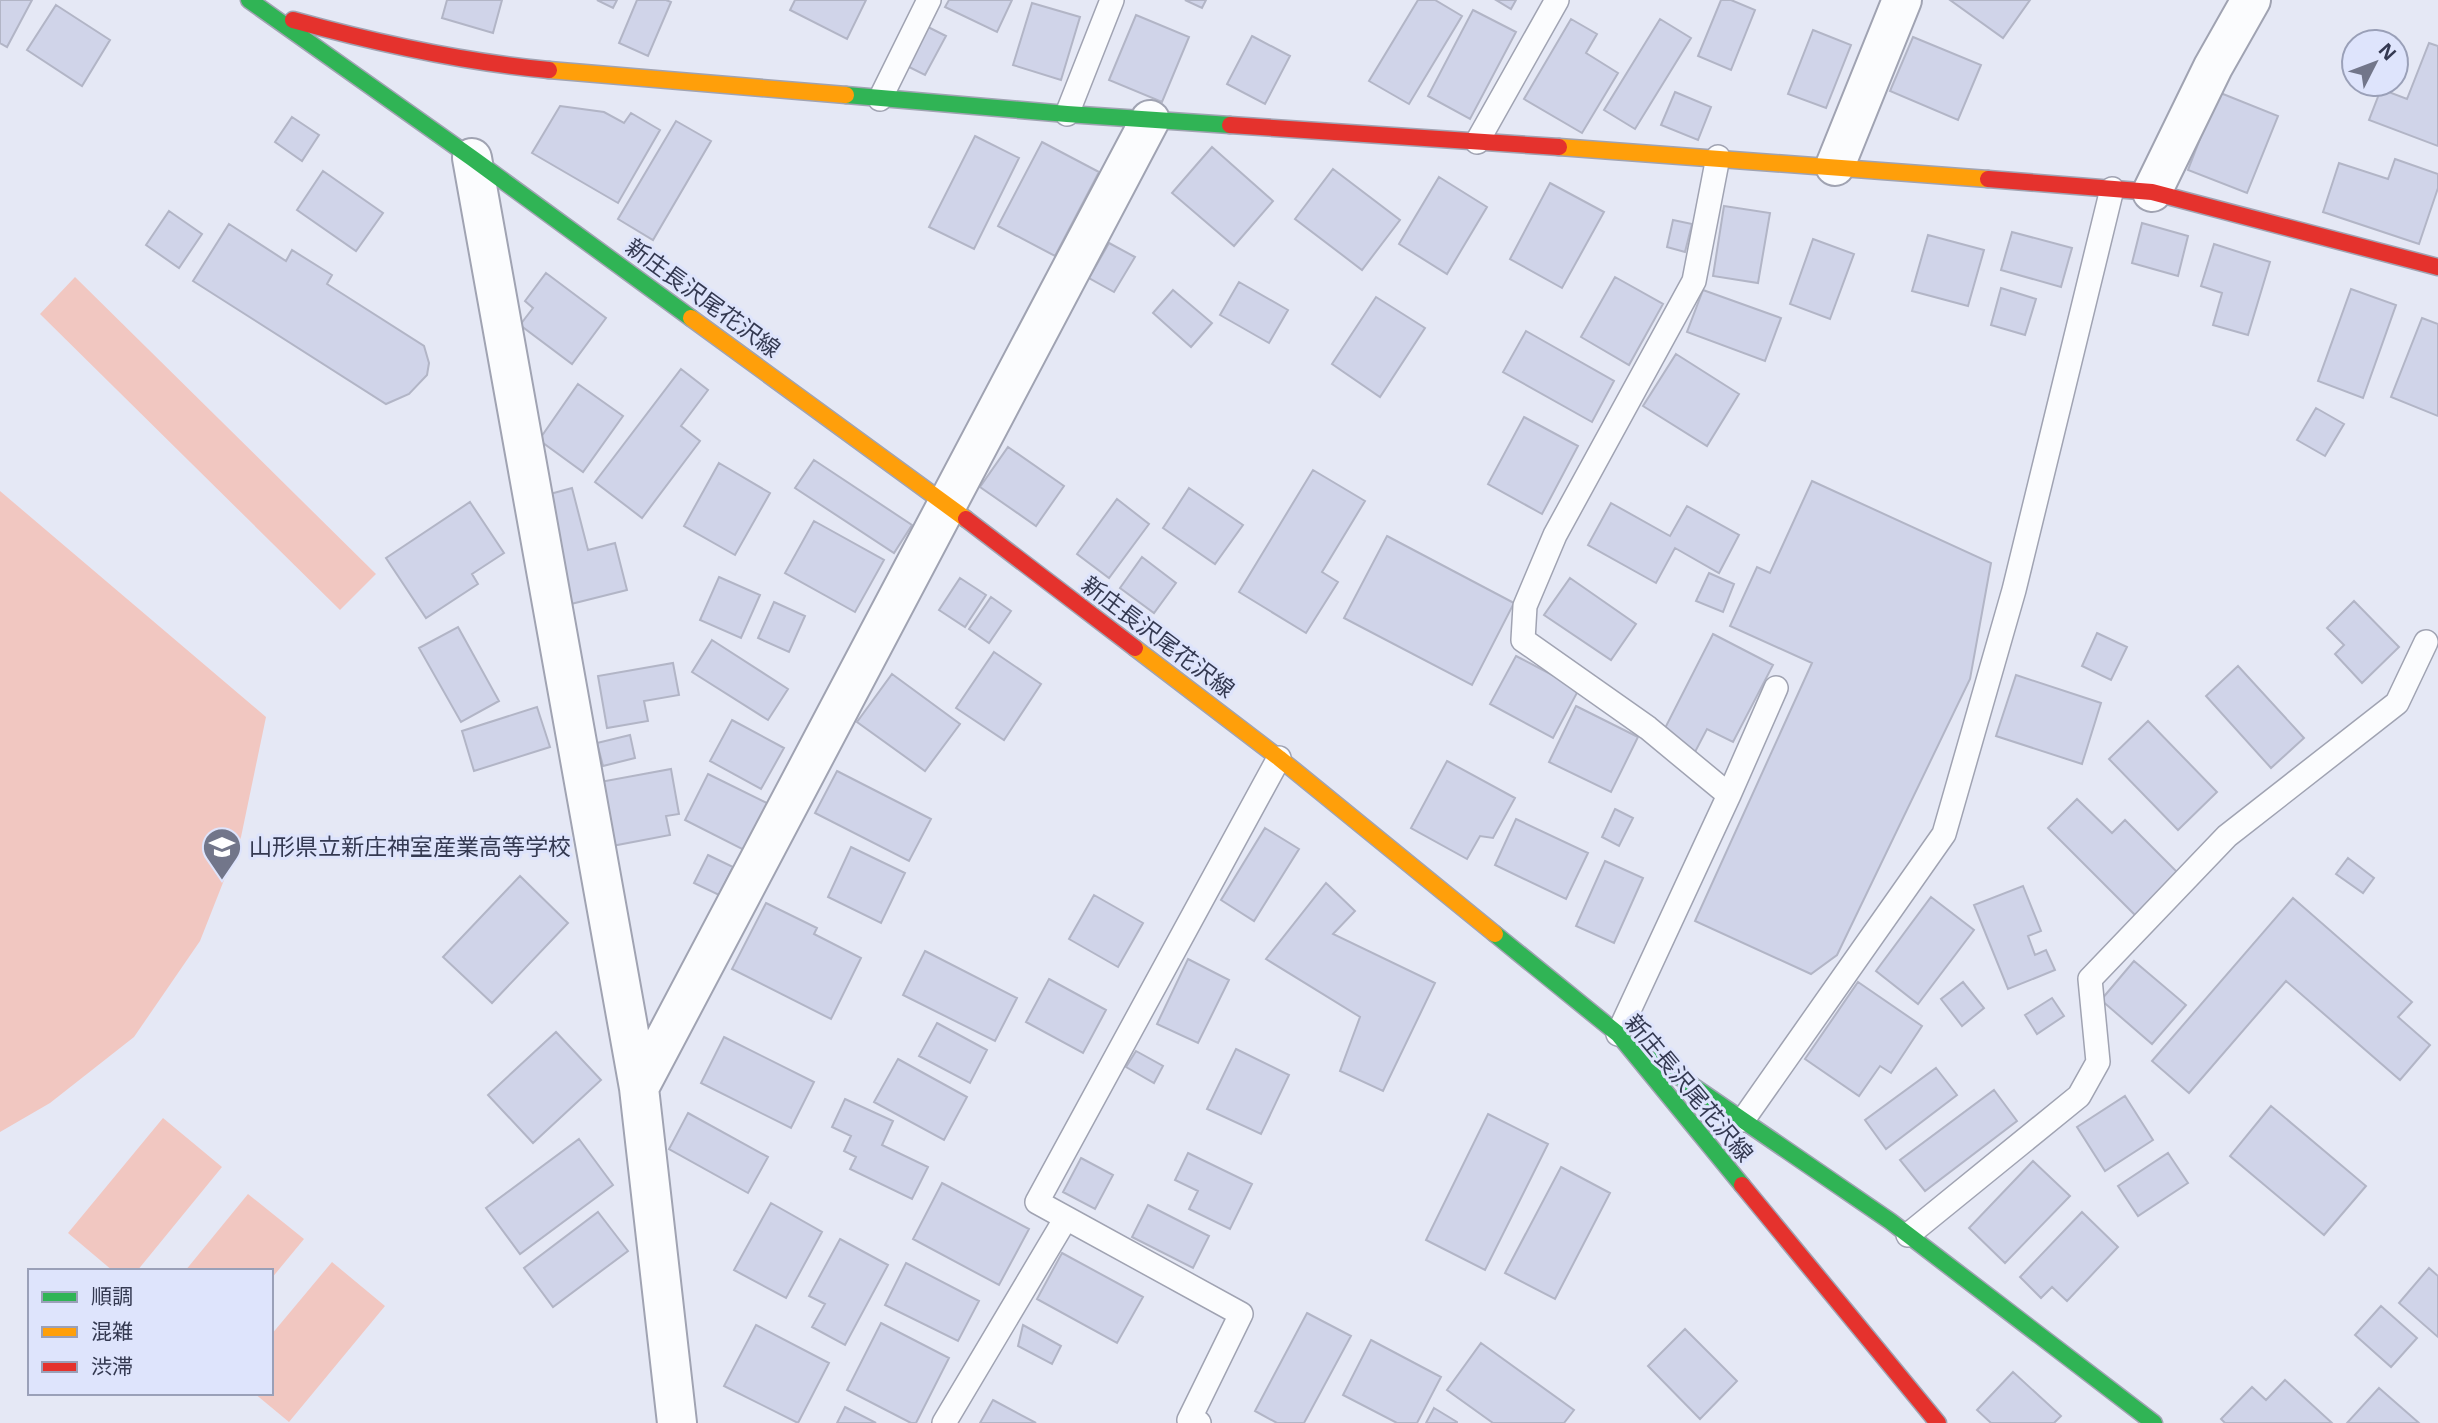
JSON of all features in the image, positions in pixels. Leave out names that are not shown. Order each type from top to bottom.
[{"type":"street","name":"新庄長沢尾花沢線","points":[[249,0],[472,158],[948,505],[1279,758],[1618,1034],[1938,1423]]},
{"type":"street","points":[[1835,166],[1902,0]]},
{"type":"street","points":[[2152,192],[2213,67],[2251,0]]},
{"type":"street","points":[[264,12],[343,34],[496,65],[1067,114],[1718,157],[2152,192],[2438,267]]},
{"type":"street","points":[[639,1088],[1150,120]]},
{"type":"street","points":[[472,158],[639,1088],[677,1423]]},
{"type":"street","points":[[1618,1034],[1908,1235],[2154,1423]]},
{"type":"lane","points":[[880,99],[929,0]]},
{"type":"lane","points":[[1067,114],[1112,0]]},
{"type":"lane","points":[[1477,142],[1557,0]]},
{"type":"lane","points":[[1718,157],[1694,281],[1555,535],[1525,606],[1523,640],[1648,728],[1729,795]]},
{"type":"lane","points":[[1743,1120],[1944,834],[2014,590],[2112,189]]},
{"type":"lane","points":[[1908,1235],[2080,1096],[2098,1062],[2090,979],[2227,836],[2397,703],[2426,642]]},
{"type":"lane","points":[[1618,1034],[1776,688]]},
{"type":"lane","points":[[1199,1423],[1189,1420],[1241,1314],[1037,1202],[1279,758]]},
{"type":"lane","points":[[944,1423],[1066,1218]]},
{"type":"shaded area","points":[[75,277],[376,574],[340,610],[40,314]]},
{"type":"shaded area","points":[[0,491],[266,717],[241,837],[200,941],[134,1037],[50,1103],[0,1132]]},
{"type":"shaded area","points":[[163,1118],[222,1167],[139,1269],[111,1269],[68,1233]]},
{"type":"shaded area","points":[[248,1194],[304,1239],[273,1277],[273,1269],[187,1269]]},
{"type":"shaded area","points":[[332,1262],[385,1306],[289,1422],[256,1395],[273,1395],[273,1333]]},
{"type":"building","points":[[0,0],[32,0],[7,47],[0,43]]},
{"type":"building","points":[[447,0],[502,0],[493,33],[442,18]]},
{"type":"building","points":[[597,0],[617,0],[613,8]]},
{"type":"building","points":[[637,0],[671,2],[648,56],[619,43]]},
{"type":"building","points":[[795,0],[866,0],[847,39],[790,10]]},
{"type":"building","points":[[949,0],[1012,0],[997,32],[945,7]]},
{"type":"building","points":[[1185,0],[1206,0],[1202,8]]},
{"type":"building","points":[[1418,0],[1435,0],[1462,16],[1409,104],[1369,81]]},
{"type":"building","points":[[1496,0],[1516,0],[1511,9]]},
{"type":"building","points":[[1721,0],[1731,0],[1755,10],[1731,70],[1698,56]]},
{"type":"building","points":[[1950,0],[2030,0],[2003,38]]},
{"type":"building","points":[[1032,3],[1080,17],[1061,80],[1013,65]]},
{"type":"building","points":[[56,5],[110,40],[82,86],[27,50]]},
{"type":"building","points":[[1473,10],[1516,32],[1470,119],[1428,96]]},
{"type":"building","points":[[1136,15],[1189,37],[1162,102],[1109,80]]},
{"type":"building","points":[[1571,19],[1597,34],[1586,53],[1618,73],[1582,133],[1524,99]]},
{"type":"building","points":[[1660,19],[1691,38],[1635,129],[1604,110]]},
{"type":"building","points":[[926,26],[946,36],[925,75],[905,65]]},
{"type":"building","points":[[1813,30],[1851,45],[1826,108],[1788,94]]},
{"type":"building","points":[[1252,36],[1290,56],[1265,104],[1227,84]]},
{"type":"building","points":[[1913,37],[1981,65],[1958,120],[1890,91]]},
{"type":"building","points":[[2429,43],[2438,46],[2438,146],[2369,120],[2378,98],[2407,99],[2410,98],[2410,91]]},
{"type":"building","points":[[1675,92],[1711,107],[1698,140],[1661,125]]},
{"type":"building","points":[[2218,92],[2278,116],[2247,193],[2188,170]]},
{"type":"building","points":[[560,106],[604,112],[624,123],[631,113],[660,130],[618,203],[532,153]]},
{"type":"building","points":[[292,117],[319,135],[302,161],[275,142]]},
{"type":"building","points":[[676,121],[711,141],[653,240],[618,219]]},
{"type":"building","points":[[975,136],[1019,158],[974,249],[929,227]]},
{"type":"building","points":[[1042,142],[1099,172],[1055,256],[998,226]]},
{"type":"building","points":[[1212,147],[1273,201],[1234,246],[1172,193]]},
{"type":"building","points":[[2395,159],[2438,174],[2438,188],[2419,244],[2323,212],[2339,163],[2388,179]]},
{"type":"building","points":[[1333,169],[1400,220],[1362,270],[1295,219]]},
{"type":"building","points":[[323,171],[383,213],[356,251],[297,210]]},
{"type":"building","points":[[1439,177],[1487,207],[1447,274],[1399,244]]},
{"type":"building","points":[[1550,183],[1604,212],[1562,288],[1510,259]]},
{"type":"building","points":[[1724,206],[1770,213],[1758,283],[1713,276]]},
{"type":"building","points":[[169,211],[202,234],[179,268],[146,245]]},
{"type":"building","points":[[1673,220],[1692,224],[1685,252],[1667,247]]},
{"type":"building","points":[[2142,223],[2188,236],[2178,276],[2132,263]]},
{"type":"building","points":[[229,224],[286,261],[292,250],[332,275],[327,284],[424,346],[429,363],[427,375],[409,394],[386,404],[193,281]]},
{"type":"building","points":[[2012,232],[2072,248],[2061,287],[2001,270]]},
{"type":"building","points":[[1928,235],[1984,250],[1968,306],[1912,291]]},
{"type":"building","points":[[1813,239],[1854,254],[1830,319],[1790,304]]},
{"type":"building","points":[[1109,243],[1135,257],[1114,292],[1089,278]]},
{"type":"building","points":[[2214,244],[2270,262],[2248,335],[2213,325],[2222,293],[2201,286]]},
{"type":"building","points":[[546,273],[606,318],[572,364],[520,325],[533,308],[525,301]]},
{"type":"building","points":[[1615,277],[1663,304],[1629,365],[1581,337]]},
{"type":"building","points":[[1239,282],[1288,310],[1269,343],[1220,315]]},
{"type":"building","points":[[2001,288],[2036,299],[2025,335],[1991,325]]},
{"type":"building","points":[[2351,289],[2396,305],[2363,398],[2318,381]]},
{"type":"building","points":[[1173,290],[1212,323],[1191,347],[1153,313]]},
{"type":"building","points":[[1703,290],[1781,318],[1765,361],[1687,332]]},
{"type":"building","points":[[1376,297],[1425,328],[1380,397],[1332,364]]},
{"type":"building","points":[[2422,318],[2438,324],[2438,416],[2391,397]]},
{"type":"building","points":[[1526,331],[1614,381],[1592,422],[1503,372]]},
{"type":"building","points":[[1676,354],[1739,394],[1707,446],[1643,406]]},
{"type":"building","points":[[681,369],[708,390],[681,426],[700,441],[642,518],[595,482]]},
{"type":"building","points":[[578,384],[623,416],[583,472],[539,440]]},
{"type":"building","points":[[2316,408],[2344,424],[2325,456],[2297,440]]},
{"type":"building","points":[[1524,417],[1578,446],[1542,514],[1488,484]]},
{"type":"building","points":[[1008,447],[1064,486],[1036,526],[980,487]]},
{"type":"building","points":[[814,460],[912,525],[894,553],[795,488]]},
{"type":"building","points":[[719,463],[770,493],[735,555],[684,526]]},
{"type":"building","points":[[1313,470],[1365,501],[1322,572],[1338,582],[1306,633],[1239,592]]},
{"type":"building","points":[[1812,481],[1991,563],[1970,679],[1837,955],[1811,974],[1695,921],[1812,663],[1730,626],[1757,567],[1770,573]]},
{"type":"building","points":[[572,488],[588,550],[615,543],[627,590],[567,605],[539,497]]},
{"type":"building","points":[[1189,488],[1243,525],[1215,564],[1163,528]]},
{"type":"building","points":[[1117,499],[1149,524],[1109,578],[1077,554]]},
{"type":"building","points":[[470,502],[504,553],[472,574],[478,584],[426,618],[386,558]]},
{"type":"building","points":[[1611,503],[1670,536],[1687,506],[1739,535],[1719,573],[1675,548],[1656,583],[1588,545]]},
{"type":"building","points":[[814,521],[884,560],[855,612],[785,573]]},
{"type":"building","points":[[1387,536],[1514,603],[1472,685],[1344,618]]},
{"type":"building","points":[[1142,557],[1176,583],[1154,613],[1120,588]]},
{"type":"building","points":[[1709,573],[1734,584],[1723,612],[1696,601]]},
{"type":"building","points":[[719,577],[760,595],[741,638],[700,620]]},
{"type":"building","points":[[960,578],[986,595],[965,627],[939,610]]},
{"type":"building","points":[[1570,578],[1636,624],[1611,660],[1544,615]]},
{"type":"building","points":[[991,597],[1011,611],[989,643],[969,629]]},
{"type":"building","points":[[2354,601],[2399,647],[2362,683],[2335,654],[2344,645],[2327,628]]},
{"type":"building","points":[[774,602],[805,616],[789,652],[758,638]]},
{"type":"building","points":[[458,627],[499,701],[461,722],[419,648]]},
{"type":"building","points":[[2097,633],[2127,647],[2111,680],[2082,666]]},
{"type":"building","points":[[1713,634],[1773,665],[1733,742],[1707,729],[1695,752],[1662,734]]},
{"type":"building","points":[[712,640],[788,689],[768,720],[692,672]]},
{"type":"building","points":[[994,652],[1041,684],[1004,740],[956,708]]},
{"type":"building","points":[[1516,656],[1579,689],[1553,738],[1490,704]]},
{"type":"building","points":[[673,663],[679,695],[644,701],[648,721],[607,728],[598,676]]},
{"type":"building","points":[[2238,666],[2304,738],[2271,768],[2206,696]]},
{"type":"building","points":[[892,674],[960,724],[925,771],[857,722]]},
{"type":"building","points":[[2016,675],[2101,703],[2082,764],[1996,736]]},
{"type":"building","points":[[1576,706],[1638,737],[1611,792],[1549,762]]},
{"type":"building","points":[[537,707],[550,747],[474,771],[462,731]]},
{"type":"building","points":[[732,720],[784,748],[761,789],[710,761]]},
{"type":"building","points":[[2148,721],[2217,792],[2178,830],[2109,759]]},
{"type":"building","points":[[630,735],[635,758],[603,766],[597,743]]},
{"type":"building","points":[[1447,761],[1515,798],[1493,838],[1480,836],[1467,859],[1411,828]]},
{"type":"building","points":[[671,769],[679,814],[666,816],[670,835],[612,846],[600,782]]},
{"type":"building","points":[[837,771],[931,819],[909,861],[815,813]]},
{"type":"building","points":[[708,774],[771,805],[748,852],[685,820]]},
{"type":"building","points":[[2077,799],[2112,833],[2125,820],[2178,873],[2136,916],[2048,828]]},
{"type":"building","points":[[1615,809],[1633,818],[1619,846],[1602,837]]},
{"type":"building","points":[[1516,819],[1588,853],[1566,899],[1495,865]]},
{"type":"building","points":[[1265,828],[1299,849],[1254,921],[1221,900]]},
{"type":"building","points":[[851,847],[905,873],[881,923],[828,897]]},
{"type":"building","points":[[708,855],[733,867],[719,895],[694,883]]},
{"type":"building","points":[[2348,858],[2374,878],[2363,893],[2336,874]]},
{"type":"building","points":[[1605,861],[1643,878],[1614,943],[1576,926]]},
{"type":"building","points":[[520,876],[568,923],[492,1003],[443,957]]},
{"type":"building","points":[[1326,883],[1355,911],[1333,934],[1435,983],[1383,1091],[1340,1071],[1360,1017],[1266,959]]},
{"type":"building","points":[[2023,886],[2041,931],[2028,936],[2035,955],[2046,950],[2055,970],[2008,989],[1974,905]]},
{"type":"building","points":[[1094,895],[1143,923],[1118,967],[1069,939]]},
{"type":"building","points":[[1931,897],[1974,930],[1918,1004],[1876,971]]},
{"type":"building","points":[[2293,898],[2412,1002],[2398,1017],[2430,1045],[2400,1080],[2286,981],[2189,1093],[2152,1061]]},
{"type":"building","points":[[766,903],[817,928],[814,934],[861,958],[831,1019],[732,969]]},
{"type":"building","points":[[925,951],[1017,998],[995,1041],[903,995]]},
{"type":"building","points":[[1188,959],[1229,980],[1198,1043],[1157,1024]]},
{"type":"building","points":[[2134,961],[2186,1005],[2152,1044],[2101,1000]]},
{"type":"building","points":[[1049,979],[1106,1010],[1083,1053],[1026,1022]]},
{"type":"building","points":[[1858,982],[1922,1026],[1891,1073],[1880,1066],[1859,1096],[1805,1059]]},
{"type":"building","points":[[1963,982],[1984,1008],[1962,1026],[1941,999]]},
{"type":"building","points":[[2052,998],[2064,1016],[2037,1034],[2025,1015]]},
{"type":"building","points":[[937,1023],[987,1050],[970,1083],[919,1056]]},
{"type":"building","points":[[556,1032],[601,1080],[533,1143],[488,1095]]},
{"type":"building","points":[[724,1037],[814,1082],[791,1128],[701,1083]]},
{"type":"building","points":[[1236,1049],[1289,1075],[1261,1134],[1207,1109]]},
{"type":"building","points":[[1136,1051],[1163,1066],[1154,1083],[1126,1067]]},
{"type":"building","points":[[898,1059],[967,1097],[944,1140],[874,1102]]},
{"type":"building","points":[[1936,1068],[1957,1095],[1886,1149],[1865,1120]]},
{"type":"building","points":[[1994,1090],[2017,1121],[1925,1191],[1900,1160]]},
{"type":"building","points":[[2125,1096],[2153,1140],[2105,1171],[2077,1127]]},
{"type":"building","points":[[845,1099],[893,1121],[882,1145],[928,1167],[912,1199],[850,1169],[856,1157],[844,1151],[851,1136],[832,1127]]},
{"type":"building","points":[[2271,1106],[2366,1186],[2324,1235],[2230,1156]]},
{"type":"building","points":[[688,1113],[768,1157],[748,1193],[669,1149]]},
{"type":"building","points":[[1488,1114],[1548,1144],[1485,1270],[1426,1240]]},
{"type":"building","points":[[579,1139],[613,1185],[520,1254],[486,1208]]},
{"type":"building","points":[[1188,1153],[1252,1184],[1230,1229],[1189,1209],[1198,1191],[1175,1180]]},
{"type":"building","points":[[2168,1153],[2188,1183],[2138,1216],[2118,1186]]},
{"type":"building","points":[[1081,1158],[1113,1175],[1095,1209],[1063,1192]]},
{"type":"building","points":[[2033,1161],[2070,1196],[2005,1263],[1969,1228]]},
{"type":"building","points":[[1561,1167],[1610,1193],[1555,1299],[1505,1273]]},
{"type":"building","points":[[942,1183],[1029,1229],[999,1285],[913,1239]]},
{"type":"building","points":[[771,1203],[822,1232],[786,1298],[734,1270]]},
{"type":"building","points":[[1148,1205],[1209,1236],[1193,1268],[1132,1237]]},
{"type":"building","points":[[598,1212],[628,1251],[553,1307],[524,1268]]},
{"type":"building","points":[[2082,1212],[2118,1247],[2067,1301],[2052,1287],[2041,1298],[2020,1277]]},
{"type":"building","points":[[840,1239],[888,1265],[845,1345],[812,1327],[825,1304],[809,1296]]},
{"type":"building","points":[[1062,1253],[1143,1297],[1117,1343],[1037,1299]]},
{"type":"building","points":[[906,1263],[979,1301],[958,1341],[885,1305]]},
{"type":"building","points":[[2429,1268],[2438,1276],[2438,1337],[2399,1303]]},
{"type":"building","points":[[2381,1306],[2417,1338],[2391,1367],[2355,1335]]},
{"type":"building","points":[[1307,1313],[1351,1336],[1304,1423],[1277,1423],[1255,1411]]},
{"type":"building","points":[[881,1323],[949,1358],[916,1423],[911,1423],[847,1390]]},
{"type":"building","points":[[756,1325],[829,1363],[798,1423],[724,1386]]},
{"type":"building","points":[[1023,1325],[1061,1346],[1052,1364],[1018,1346]]},
{"type":"building","points":[[1685,1329],[1737,1381],[1700,1419],[1648,1366]]},
{"type":"building","points":[[1371,1340],[1441,1377],[1417,1423],[1397,1423],[1343,1395]]},
{"type":"building","points":[[1481,1343],[1574,1410],[1564,1423],[1493,1423],[1447,1390]]},
{"type":"building","points":[[2013,1372],[2061,1416],[2054,1423],[1991,1423],[1977,1410]]},
{"type":"building","points":[[2285,1380],[2332,1423],[2225,1423],[2221,1419],[2252,1387],[2266,1400]]},
{"type":"building","points":[[2379,1388],[2419,1423],[2347,1423]]},
{"type":"building","points":[[993,1400],[1036,1423],[980,1423]]},
{"type":"building","points":[[845,1407],[876,1423],[837,1423]]},
{"type":"building","points":[[1434,1408],[1457,1422],[1457,1423],[1426,1423]]},
{"type":"traffic: fast","points":[[249,0],[691,318]]},
{"type":"traffic: fast","points":[[846,95],[1230,125]]},
{"type":"traffic: fast","points":[[1495,934],[1618,1034],[1742,1185]]},
{"type":"traffic: fast","points":[[1655,1060],[1890,1221],[2154,1423]]},
{"type":"traffic: slow","points":[[549,70],[846,95]]},
{"type":"traffic: slow","points":[[1559,147],[1988,179]]},
{"type":"traffic: slow","points":[[691,318],[966,519]]},
{"type":"traffic: slow","points":[[1135,648],[1279,758],[1495,934]]},
{"type":"traffic: jam","points":[[293,20],[420,51],[549,70]]},
{"type":"traffic: jam","points":[[1230,125],[1559,147]]},
{"type":"traffic: jam","points":[[1988,179],[2152,192],[2438,267]]},
{"type":"traffic: jam","points":[[966,519],[1135,648]]},
{"type":"traffic: jam","points":[[1742,1185],[1938,1423]]},
{"type":"place","name":"山形県立新庄神室産業高等学校","points":[[222,881]]}]
